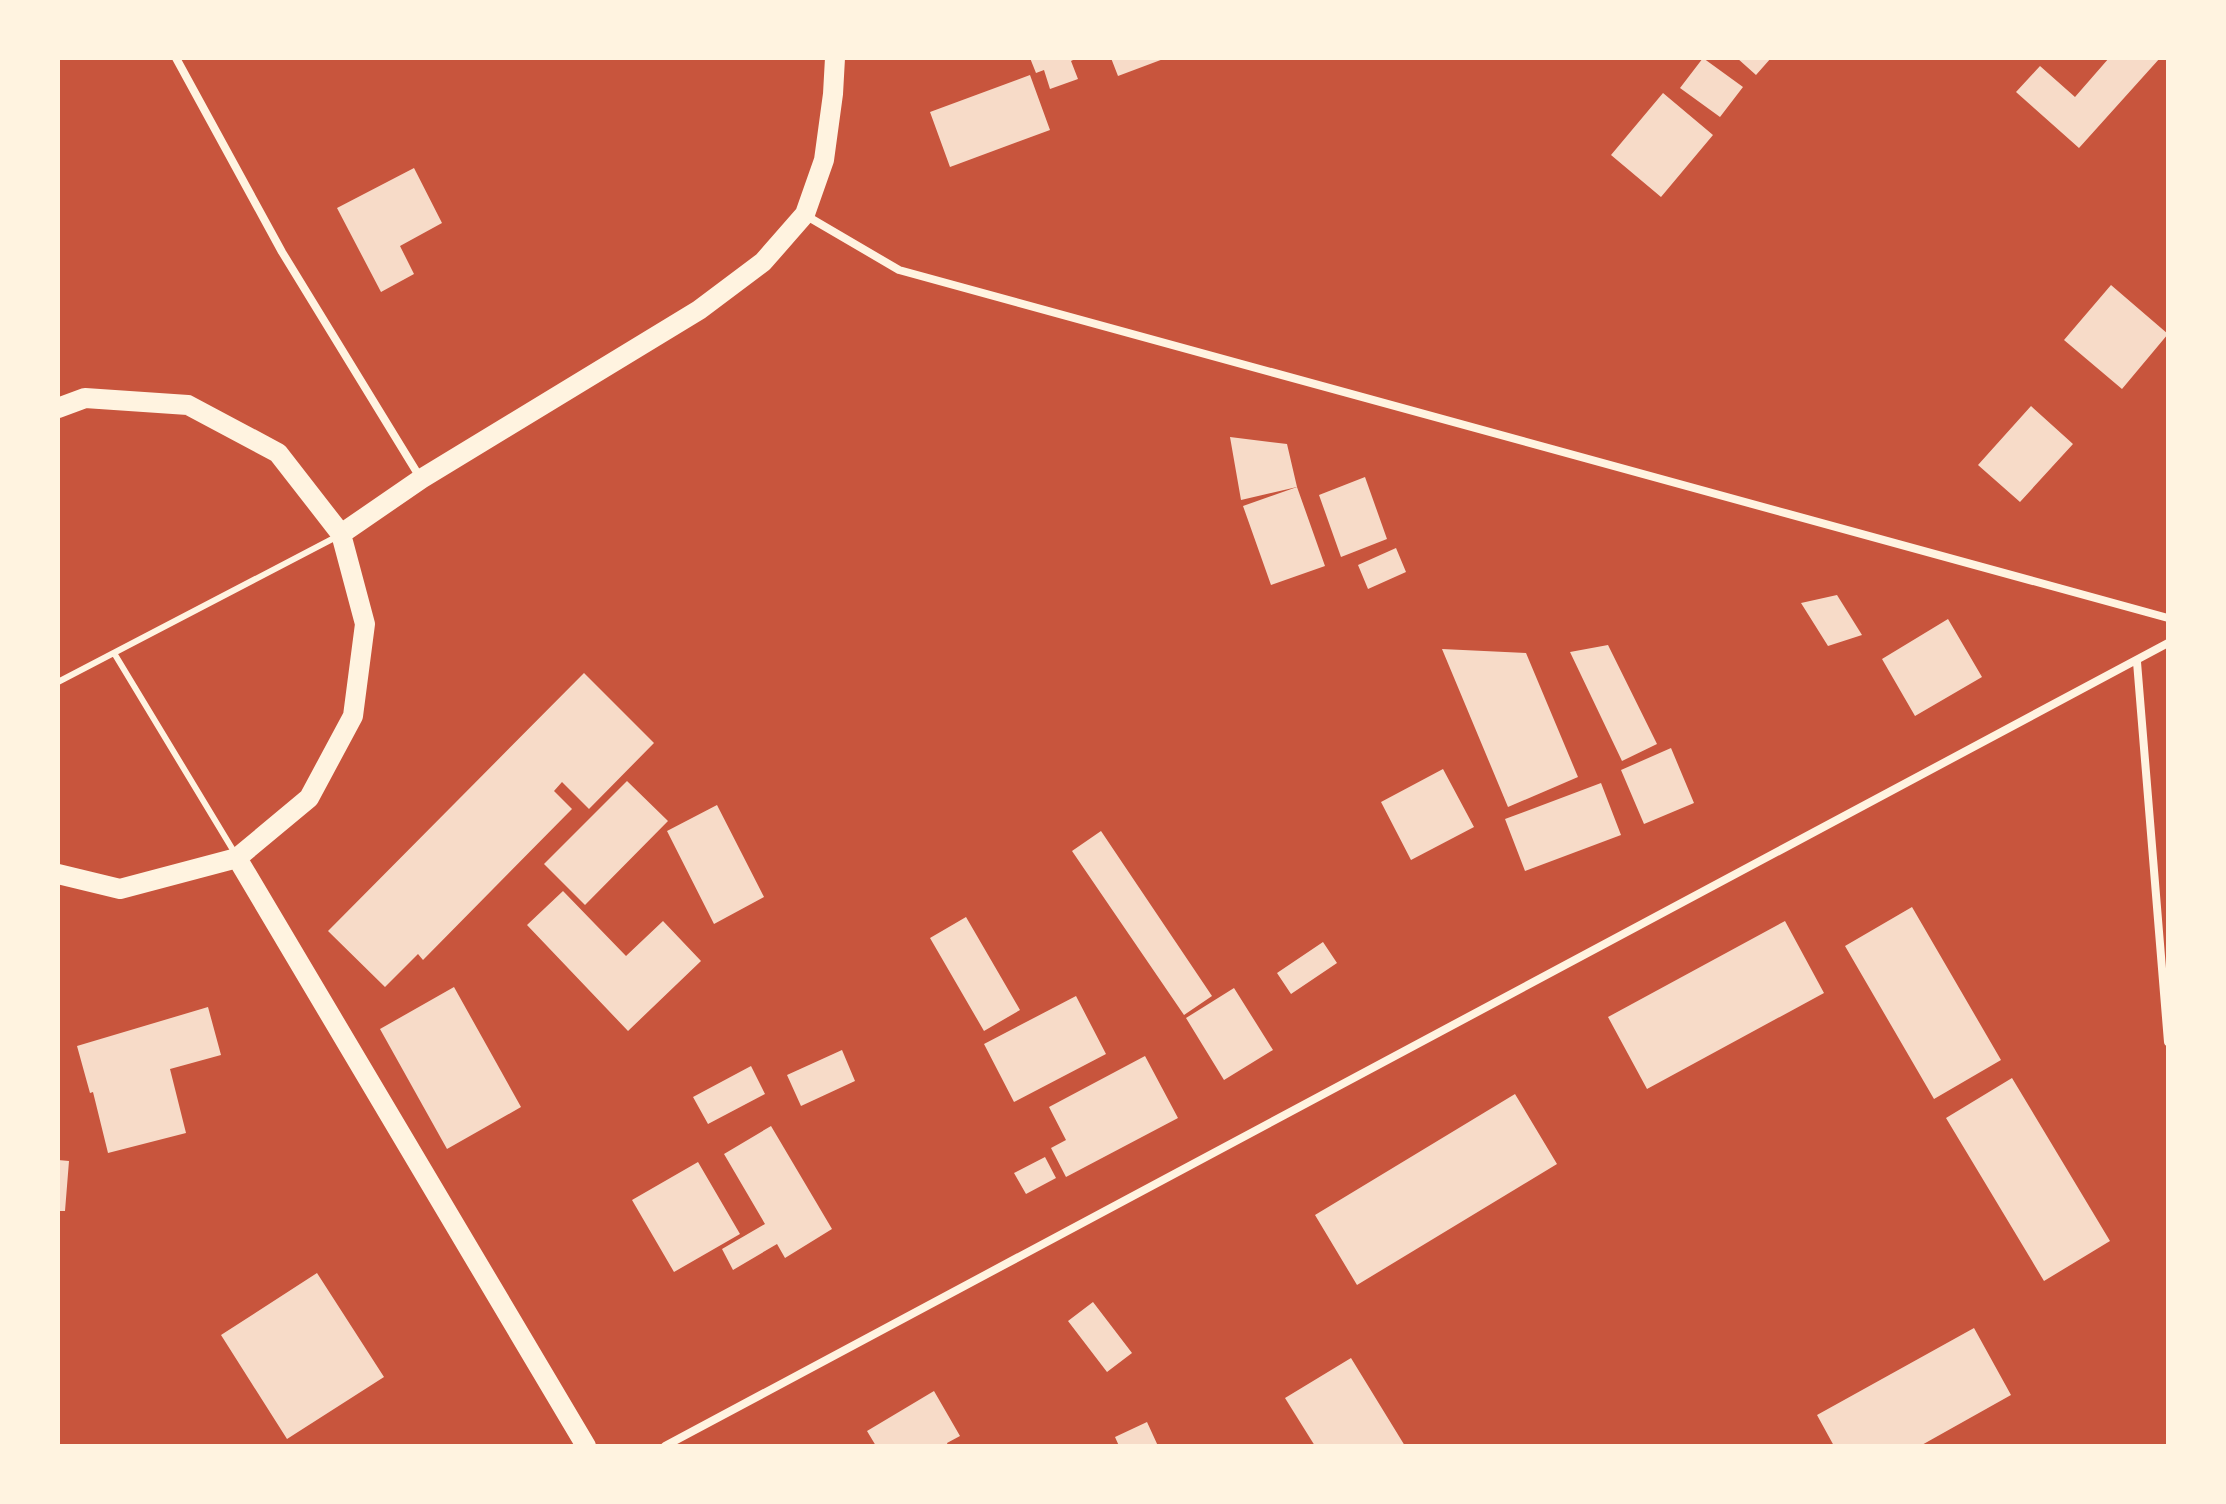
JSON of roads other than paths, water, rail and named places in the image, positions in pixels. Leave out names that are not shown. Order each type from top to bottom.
[{"type":"main road","points":[[341,534],[421,479],[699,310],[763,262],[805,214],[824,160],[835,58]]},
{"type":"main road","points":[[58,408],[85,398],[188,405],[278,453],[341,534],[365,624],[353,716],[309,798],[237,858],[120,889],[58,874]]},
{"type":"main road","points":[[237,858],[586,1446]]},
{"type":"street","points":[[176,58],[282,252],[421,479]]},
{"type":"street","points":[[805,214],[899,270],[2168,618]]},
{"type":"street","points":[[665,1446],[2168,643]]},
{"type":"street","points":[[2137,662],[2168,1042]]},
{"type":"lane","points":[[58,682],[341,534]]},
{"type":"lane","points":[[114,653],[237,858]]}]
